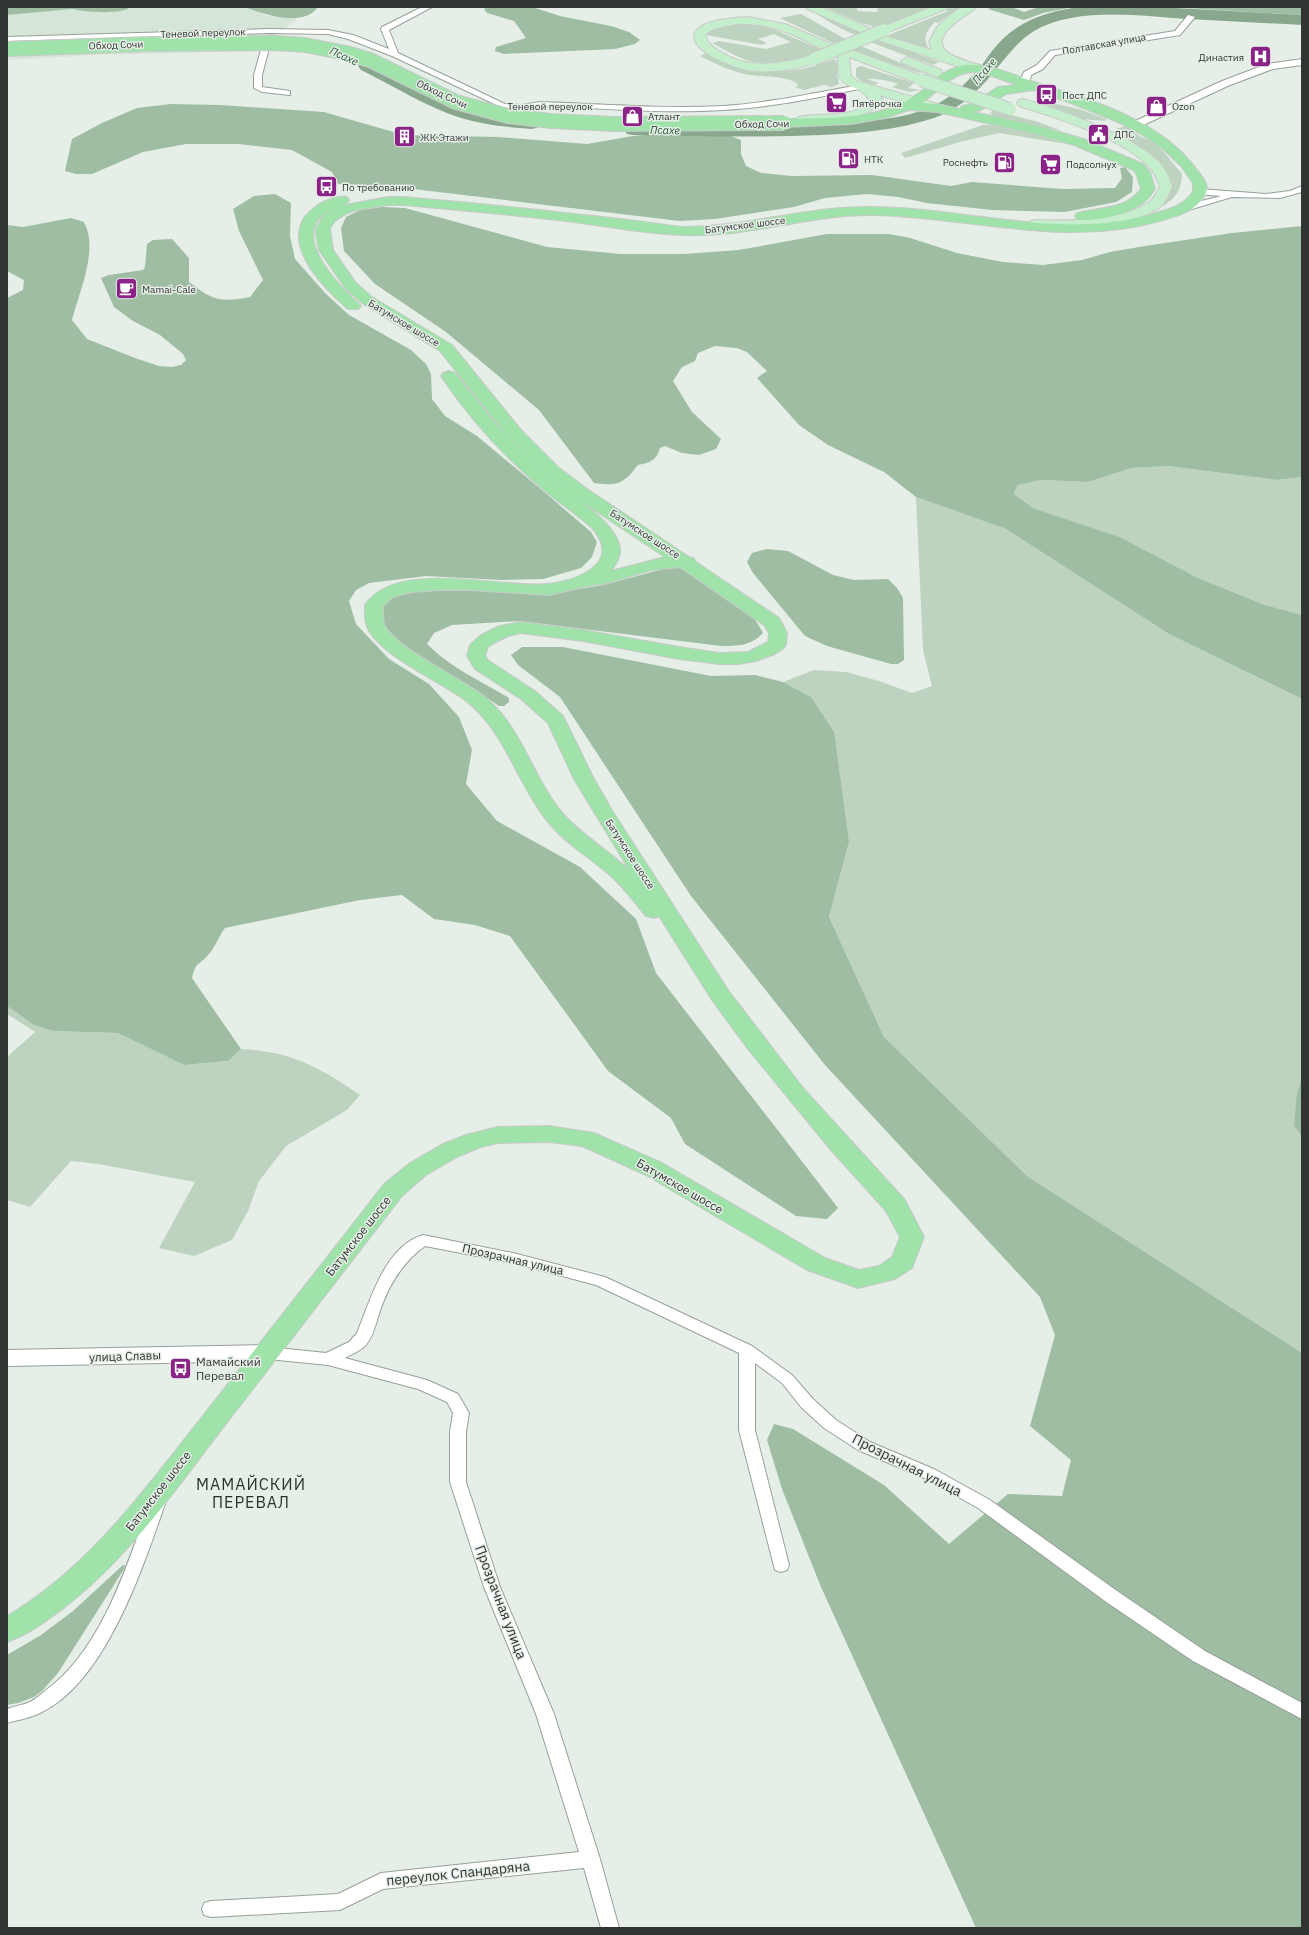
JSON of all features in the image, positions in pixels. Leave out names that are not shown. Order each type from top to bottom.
[{"type":"highway","name":"Обход Сочи","points":[[7,49],[148,44],[274,43],[305,45],[346,53],[370,60],[456,102],[508,116],[551,121],[614,124],[821,122],[861,119],[915,101]]},
{"type":"highway","points":[[915,101],[931,87],[954,71],[976,68],[1002,75],[1099,109],[1134,125],[1162,143],[1183,160],[1198,185],[1195,198],[1185,208],[1160,218],[1147,221],[1090,229],[1034,227],[920,214]]},
{"type":"highway","points":[[1002,75],[1005,84],[1003,90]]},
{"type":"highway","points":[[915,101],[944,109],[976,107],[1003,90],[1030,85]]},
{"type":"highway","points":[[915,101],[1057,135],[1104,151],[1138,167]]},
{"type":"highway","name":"Батумское шоссе","points":[[704,971],[621,874],[567,830],[544,802],[499,723],[487,708],[458,687],[420,664],[391,642],[377,629],[371,614],[374,603],[383,594],[396,588],[414,585],[467,585],[541,590],[563,588],[581,582],[597,574],[610,562],[610,541],[596,523],[521,463],[480,418],[434,357],[408,338],[352,306],[330,284],[307,251],[305,238],[306,229],[313,213],[334,202],[352,197],[390,193],[441,196],[682,224],[720,223],[831,209],[873,206],[1033,217],[1064,217],[1103,213],[1119,209],[1140,200],[1148,189],[1143,172],[1138,167]]},
{"type":"highway","name":"Батумское шоссе","points":[[7,1630],[27,1620],[78,1581],[120,1538],[268,1352],[393,1190],[418,1169],[451,1150],[474,1141],[498,1135],[549,1134],[586,1139],[654,1169],[816,1264],[858,1279],[886,1273],[903,1262],[912,1237],[896,1206],[878,1185],[838,1144],[790,1087],[756,1044],[704,971],[610,823],[584,779],[556,720],[528,695],[482,665],[476,656],[478,644],[488,637],[517,628],[531,628],[568,632],[647,648],[716,658],[759,656],[769,651],[777,644],[778,634],[772,622],[733,593],[581,492],[552,471],[515,434],[446,348],[430,337],[377,307],[351,286],[326,250],[323,228],[329,218],[342,210],[356,206],[388,201],[516,211],[685,231],[717,230],[855,212],[899,212],[920,214]]},
{"type":"highway","points":[[581,582],[601,580],[656,563],[671,561],[687,562]]},
{"type":"highway","points":[[567,830],[580,834],[592,834],[604,831],[610,823]]},
{"type":"main road","points":[[725,22],[741,13],[745,7]]},
{"type":"main road","points":[[801,7],[829,26],[873,47]]},
{"type":"main road","points":[[812,7],[885,39],[976,68]]},
{"type":"main road","points":[[802,35],[770,23],[752,21],[725,22],[710,26],[702,31],[700,36],[702,44],[726,60],[756,68],[790,67],[814,59],[942,7]]},
{"type":"main road","points":[[954,61],[936,47],[934,41],[937,34],[945,25],[970,7]]},
{"type":"main road","points":[[760,10],[802,35],[843,56],[845,60],[845,77],[847,80],[863,88],[915,101]]},
{"type":"main road","name":"Батумское шоссе","points":[[802,35],[921,80],[1071,129],[1105,144],[1138,167]]},
{"type":"main road","name":"Батумское шоссе","points":[[897,58],[1104,134],[1145,156],[1163,176],[1166,187],[1162,196],[1155,204],[1147,209],[1114,219],[1090,222],[1043,224],[920,214]]},
{"type":"main road","points":[[784,123],[841,116],[866,110],[873,106],[877,100],[863,88]]},
{"type":"street","points":[[395,54],[385,29],[390,24],[428,7]]},
{"type":"street","name":"Полтавская улица","points":[[1030,85],[1026,80],[1027,74],[1040,67],[1053,54],[1177,32],[1191,17]]},
{"type":"street","name":"Теневой переулок","points":[[7,39],[297,30],[328,32],[350,37],[395,54],[503,106],[510,107],[540,104],[696,109],[725,108],[787,101],[863,88]]},
{"type":"street","points":[[7,52],[224,47],[265,48],[314,53],[349,60],[379,48]]},
{"type":"street","points":[[265,48],[258,75],[258,88],[287,93]]},
{"type":"street","points":[[1134,125],[1226,83],[1265,69],[1302,62]]},
{"type":"street","points":[[1099,109],[1134,117],[1156,116]]},
{"type":"street","points":[[1156,116],[1153,124],[1154,129],[1162,143]]},
{"type":"street","points":[[1198,185],[1237,194]]},
{"type":"street","points":[[1198,185],[1237,194],[1267,196],[1287,195],[1302,189]]},
{"type":"street","points":[[1185,208],[1237,194]]},
{"type":"street","name":"Прозрачная улица","points":[[328,1359],[360,1342],[381,1289],[390,1272],[410,1248],[423,1240],[513,1258],[600,1281],[746,1350],[770,1365],[787,1379],[807,1403],[830,1424],[864,1446],[930,1474],[984,1504],[1111,1596],[1199,1656],[1261,1688],[1302,1712]]},
{"type":"street","points":[[746,1350],[747,1430],[781,1565]]},
{"type":"street","name":"улица Славы","points":[[7,1358],[268,1352]]},
{"type":"street","name":"Прозрачная улица","points":[[268,1352],[328,1359],[422,1384],[453,1398],[461,1413],[458,1432],[458,1482],[492,1587],[545,1714],[591,1859],[608,1916],[610,1928]]},
{"type":"street","points":[[7,1716],[17,1715],[50,1699],[67,1685],[98,1642],[124,1594],[166,1480]]},
{"type":"street","name":"переулок Спандаряна","points":[[211,1909],[340,1902],[381,1881],[591,1859]]},
{"type":"shaded area","points":[[130,7],[244,7],[268,16],[298,18],[255,51],[95,55],[7,60],[7,15],[72,9],[81,11],[121,11]]},
{"type":"shaded area","points":[[824,7],[856,7],[858,11],[877,12],[878,7],[932,7],[878,28],[861,23]]},
{"type":"shaded area","points":[[951,7],[961,7],[938,23],[935,22],[927,31],[925,38],[929,49],[886,36],[948,11],[946,9]]},
{"type":"shaded area","points":[[816,13],[939,62],[933,65],[872,42],[840,28]]},
{"type":"shaded area","points":[[801,14],[847,40],[924,73],[916,72],[837,45],[780,18]]},
{"type":"shaded area","points":[[735,23],[768,27],[825,51],[788,62],[768,64],[749,61],[712,43],[719,41],[766,49],[791,42],[774,34],[758,39],[767,43],[762,45],[706,35],[711,29]]},
{"type":"shaded area","points":[[704,51],[742,65],[779,71],[789,71],[811,67],[835,59],[839,65],[837,75],[839,84],[831,87],[824,85],[804,90],[795,87],[798,85],[788,79],[744,74],[716,64],[700,56],[705,54]]},
{"type":"shaded area","points":[[861,66],[914,83],[908,88],[920,90],[909,92],[892,87],[898,84],[878,79],[867,79],[878,83],[875,85],[863,82],[856,77],[856,68]]},
{"type":"shaded area","points":[[1043,101],[1079,109],[1106,119],[1105,121],[1081,119],[1047,105],[1043,106],[1032,102]]},
{"type":"shaded area","points":[[993,110],[1038,122],[1062,131],[995,117],[990,113]]},
{"type":"shaded area","points":[[983,125],[993,125],[1062,141],[1060,143],[999,133],[960,142],[905,158],[901,153]]},
{"type":"shaded area","points":[[1125,126],[1133,130],[1139,136],[1157,144],[1182,174],[1181,185],[1172,200],[1156,209],[1128,217],[1167,192],[1150,155],[1139,147],[1120,137],[1128,134],[1116,129]]},
{"type":"shaded area","points":[[1168,466],[1277,480],[1302,477],[1302,615],[1262,604],[1196,577],[1120,537],[1033,508],[1014,494],[1016,485],[1041,480],[1088,482],[1132,468]]},
{"type":"shaded area","points":[[916,497],[1006,529],[1169,634],[1302,699],[1302,1081],[1294,1126],[1302,1136],[1302,1353],[1027,1176],[884,1037],[829,917],[849,842],[811,697],[783,682],[814,670],[846,672],[879,681],[912,693],[932,686],[923,650]]},
{"type":"shaded area","points":[[7,1006],[34,1025],[53,1031],[118,1033],[184,1065],[228,1061],[241,1049],[284,1055],[322,1071],[360,1095],[347,1110],[286,1146],[259,1181],[248,1211],[232,1240],[194,1256],[159,1248],[195,1182],[98,1164],[71,1161],[30,1207],[7,1200],[7,1057],[35,1032],[7,1014]]},
{"type":"green space","points":[[7,7],[130,7],[126,10],[111,12],[93,12],[72,9],[7,15]]},
{"type":"green space","points":[[244,7],[318,7],[303,17],[283,18]]},
{"type":"green space","points":[[488,7],[532,7],[560,16],[611,26],[629,32],[640,40],[635,44],[615,49],[504,54],[495,51],[496,47],[526,38],[514,21],[487,13],[484,9]]},
{"type":"green space","points":[[991,7],[1012,7],[1024,12],[1039,7],[1073,7],[1043,13],[1024,20],[988,9]]},
{"type":"green space","points":[[1168,7],[1302,8],[1302,15]]},
{"type":"green space","points":[[171,104],[220,105],[324,112],[404,135],[498,137],[587,144],[633,136],[688,131],[728,135],[741,140],[741,154],[746,166],[761,173],[792,176],[872,175],[951,186],[972,182],[1063,189],[1115,188],[1122,178],[1120,168],[1125,167],[1133,177],[1132,192],[1116,202],[1065,212],[992,210],[927,203],[898,197],[867,194],[825,198],[794,207],[715,219],[680,221],[388,186],[338,184],[332,172],[292,150],[238,144],[186,144],[143,152],[92,174],[76,174],[65,171],[72,139],[102,123],[137,108]]},
{"type":"green space","points":[[275,194],[291,203],[290,236],[295,259],[325,293],[349,315],[411,350],[426,364],[431,374],[432,399],[445,416],[477,436],[591,532],[597,542],[592,557],[581,568],[543,579],[501,580],[426,576],[369,583],[356,590],[349,601],[356,624],[389,659],[429,684],[459,717],[472,750],[466,784],[497,821],[580,867],[636,919],[656,973],[838,1208],[827,1219],[796,1216],[685,1144],[671,1118],[608,1071],[510,936],[475,925],[434,919],[402,895],[360,900],[225,928],[215,946],[205,959],[197,966],[192,978],[241,1049],[228,1061],[184,1065],[118,1033],[53,1031],[34,1025],[7,1006],[7,298],[23,290],[24,280],[7,271],[7,225],[23,227],[71,218],[84,222],[88,233],[89,258],[72,320],[87,339],[159,366],[172,367],[181,365],[186,360],[183,354],[160,335],[133,321],[114,307],[101,278],[109,275],[143,270],[145,267],[147,244],[153,240],[172,239],[189,258],[189,282],[197,288],[210,296],[224,300],[250,297],[263,280],[239,231],[233,209],[254,196]]},
{"type":"green space","points":[[382,207],[405,208],[547,247],[620,254],[684,254],[739,250],[827,234],[889,234],[910,238],[957,253],[1003,262],[1043,265],[1082,260],[1110,252],[1145,246],[1232,233],[1302,226],[1302,477],[1277,480],[1168,466],[1132,468],[1088,482],[1041,480],[1017,485],[1014,494],[1033,508],[1120,537],[1196,577],[1262,604],[1302,615],[1302,699],[1169,634],[1006,529],[916,497],[884,472],[828,445],[799,425],[757,378],[767,371],[747,352],[737,348],[715,346],[698,353],[695,361],[682,367],[673,381],[692,412],[721,439],[716,449],[699,455],[682,453],[665,446],[660,448],[655,458],[638,465],[624,480],[615,484],[594,483],[539,410],[446,332],[375,284],[344,251],[341,228],[346,217],[360,210]]},
{"type":"green space","points":[[767,549],[788,551],[833,575],[854,580],[888,579],[897,588],[903,598],[904,660],[898,664],[891,664],[827,646],[805,636],[753,573],[747,562],[752,553]]},
{"type":"green space","points":[[680,567],[704,577],[728,593],[749,612],[763,633],[754,641],[749,643],[721,646],[519,621],[452,625],[434,633],[427,644],[436,653],[466,674],[509,698],[509,702],[504,706],[499,706],[477,691],[445,675],[415,655],[390,634],[381,622],[383,602],[392,595],[423,587],[539,593],[566,591],[603,585],[667,568]]},
{"type":"green space","points":[[522,647],[563,647],[711,676],[755,675],[783,682],[811,697],[834,732],[849,842],[829,917],[884,1037],[1027,1176],[1302,1353],[1302,1928],[976,1928],[821,1587],[782,1489],[767,1440],[774,1424],[793,1429],[884,1485],[949,1544],[1008,1494],[1062,1496],[1071,1460],[1030,1426],[1055,1335],[1040,1297],[825,1065],[691,896],[560,697],[518,665],[511,655]]},
{"type":"green space","points":[[1301,1081],[1302,1136],[1294,1126],[1297,1094]]},
{"type":"green space","points":[[123,1565],[125,1565],[124,1569],[58,1673],[42,1691],[34,1697],[18,1703],[7,1705],[7,1655],[41,1635],[73,1611]]},
{"type":"waterway","name":"Псахе","points":[[633,130],[806,130],[880,125],[917,118],[947,106],[955,100],[977,81],[1004,47],[1029,27],[1044,20],[1074,13],[1122,10],[1302,20]]},
{"type":"waterway","name":"Псахе","points":[[367,66],[438,102],[467,114],[488,119],[531,124]]},
{"type":"place","name":"Династия","points":[[1260,57]]},
{"type":"place","name":"Пост ДПС","points":[[1047,95]]},
{"type":"place","name":"Пятёрочка","points":[[836,103]]},
{"type":"place","name":"Ozon","points":[[1156,106]]},
{"type":"place","name":"Атлант","points":[[632,116]]},
{"type":"place","name":"ДПС","points":[[1098,134]]},
{"type":"place","name":"ЖК Этажи","points":[[405,137]]},
{"type":"place","name":"НТК","points":[[849,159]]},
{"type":"place","name":"Роснефть","points":[[1004,162]]},
{"type":"place","name":"Подсолнух","points":[[1050,164]]},
{"type":"place","name":"По требованию","points":[[326,187]]},
{"type":"place","name":"Mamai-Cale","points":[[127,289]]},
{"type":"place","name":"Мамайский Перевал","points":[[180,1368]]},
{"type":"district","name":"МАМАЙСКИЙ ПЕРЕВАЛ","points":[[251,1493]]}]
